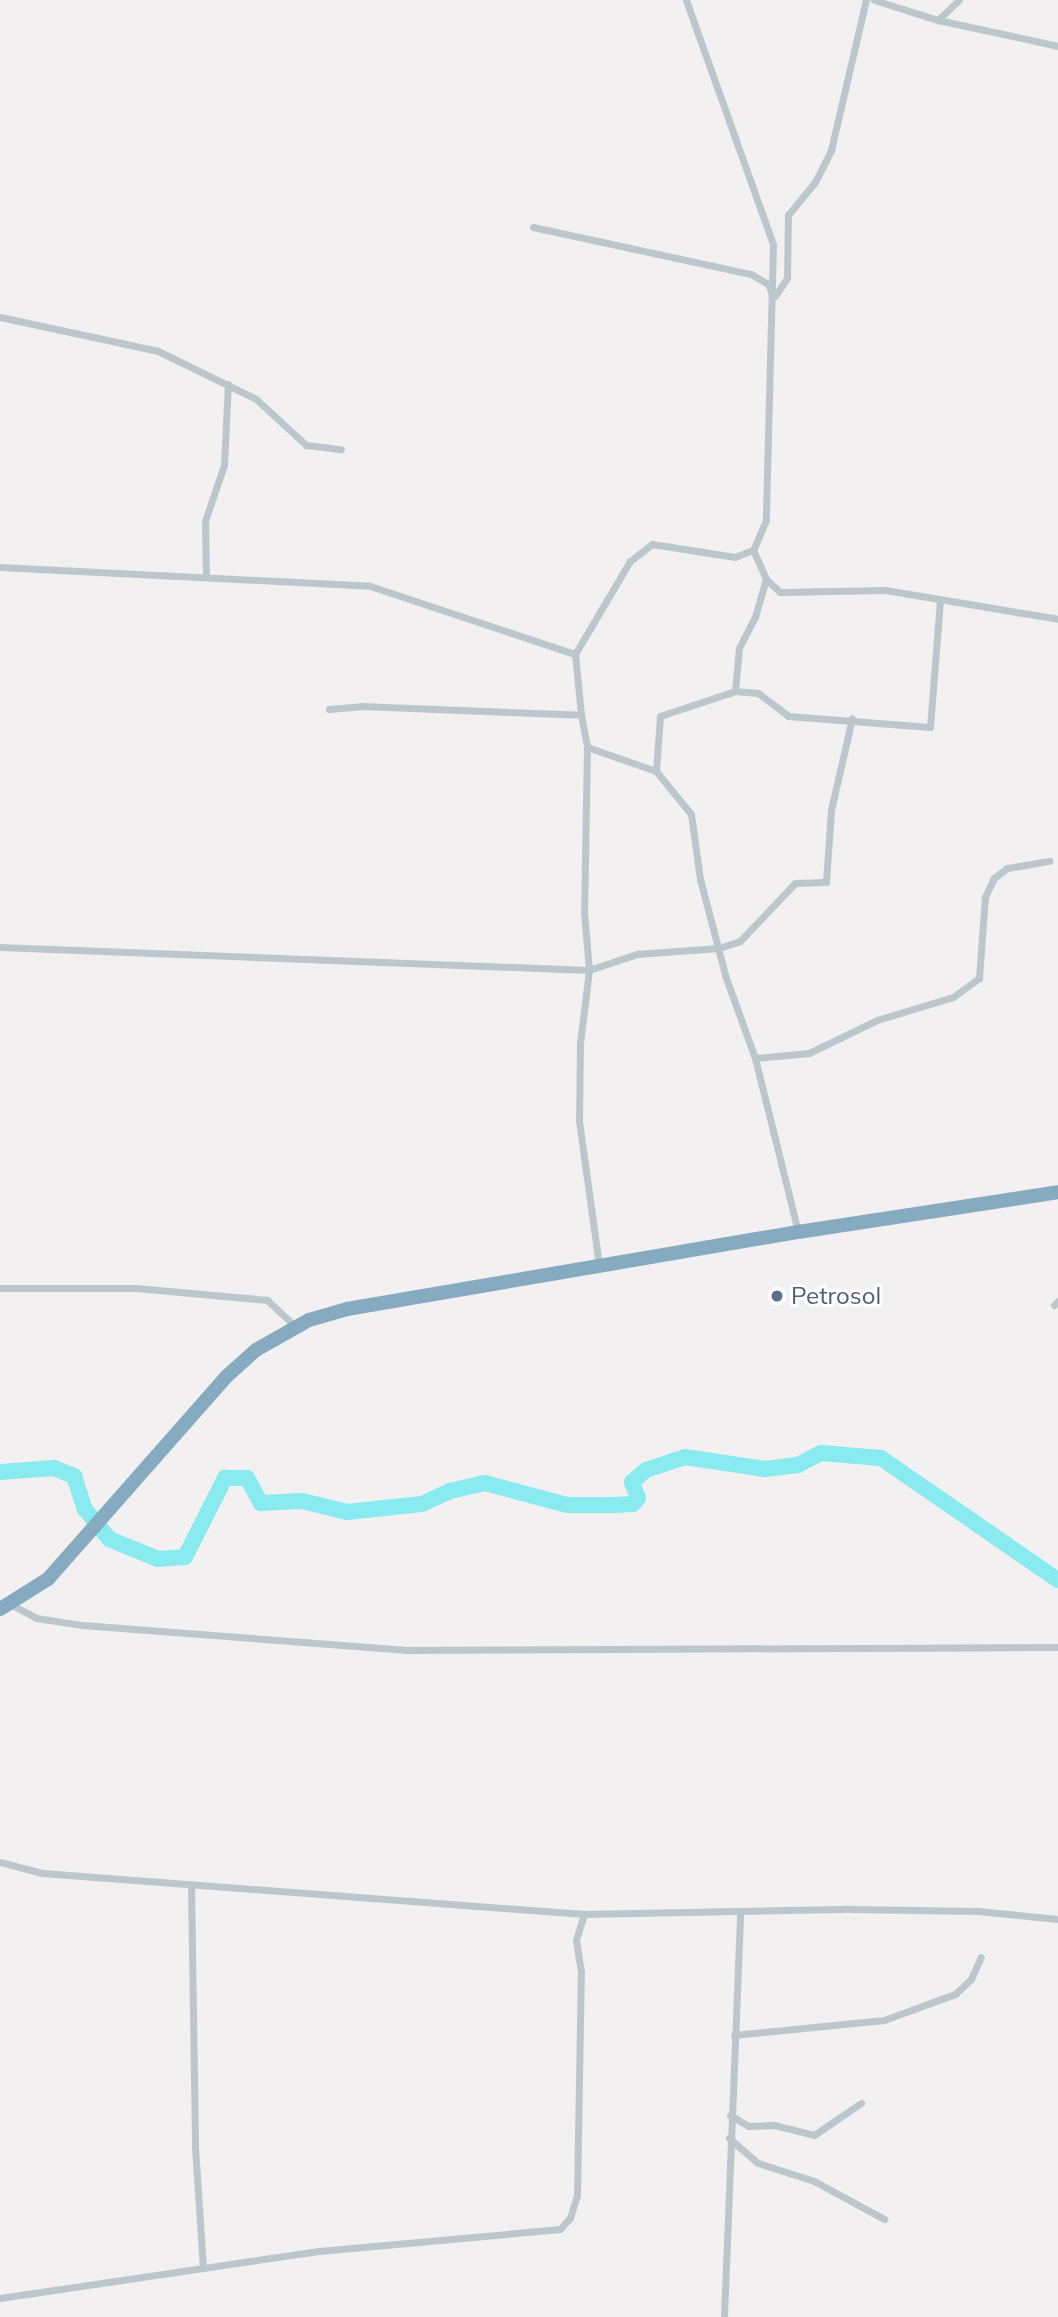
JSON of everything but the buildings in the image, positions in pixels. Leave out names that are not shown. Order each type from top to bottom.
[{"type":"highway","points":[[6,1607],[48,1578],[75,1550],[227,1376],[256,1350],[296,1327],[347,1309],[798,1232],[1057,1192]]},
{"type":"street","points":[[686,0],[773,245],[774,301],[766,520],[753,551],[766,579],[780,592],[885,590],[1058,620]]},
{"type":"street","points":[[774,301],[787,278],[788,215],[815,182],[831,150],[866,0]]},
{"type":"street","points":[[874,0],[938,20],[1058,46]]},
{"type":"street","points":[[938,20],[959,0]]},
{"type":"street","points":[[533,227],[751,274],[769,285],[774,301]]},
{"type":"street","points":[[0,317],[158,351],[256,399],[306,445],[341,449]]},
{"type":"street","points":[[206,577],[205,521],[224,465],[228,384]]},
{"type":"street","points":[[599,1267],[579,1121],[580,1042],[589,970],[583,912],[587,747],[580,716],[575,654],[630,561],[652,544],[735,557],[753,551]]},
{"type":"street","points":[[0,566],[370,586],[575,654]]},
{"type":"street","points":[[735,691],[739,648],[755,617],[766,579]]},
{"type":"street","points":[[656,771],[660,716],[735,691],[758,693],[788,716],[852,718],[930,727],[940,601]]},
{"type":"street","points":[[329,709],[361,706],[580,716]]},
{"type":"street","points":[[0,947],[589,970],[637,954],[719,948],[740,941],[795,883],[827,882],[831,810],[852,718]]},
{"type":"street","points":[[587,747],[656,771],[691,814],[700,878],[719,948],[755,1058],[798,1232]]},
{"type":"street","points":[[755,1058],[809,1053],[877,1020],[953,997],[979,978],[985,897],[993,878],[1007,868],[1049,861]]},
{"type":"street","points":[[0,1287],[136,1287],[267,1300],[296,1327]]},
{"type":"street","points":[[6,1607],[36,1618],[82,1625],[404,1650],[1058,1647]]},
{"type":"street","points":[[0,1861],[42,1873],[584,1914],[876,1909],[978,1911],[1058,1919]]},
{"type":"street","points":[[191,1885],[195,2147],[203,2266]]},
{"type":"street","points":[[724,2316],[740,1913]]},
{"type":"street","points":[[0,2298],[203,2266],[559,2229],[570,2218],[577,2195],[581,1972],[576,1940],[584,1914]]},
{"type":"street","points":[[734,2035],[884,2020],[956,1994],[971,1979],[981,1957]]},
{"type":"street","points":[[730,2115],[748,2126],[774,2125],[814,2135],[860,2103]]},
{"type":"street","points":[[729,2138],[758,2163],[814,2181],[884,2219]]},
{"type":"waterway","points":[[0,1472],[54,1468],[74,1476],[85,1509],[109,1539],[158,1559],[185,1557],[225,1478],[247,1478],[261,1503],[302,1501],[347,1512],[422,1504],[450,1491],[485,1483],[567,1505],[614,1505],[633,1504],[638,1498],[632,1482],[646,1470],[685,1457],[765,1469],[798,1465],[821,1453],[881,1458],[1058,1580]]},
{"type":"place","name":"Petrosol","points":[[777,1296]]}]
